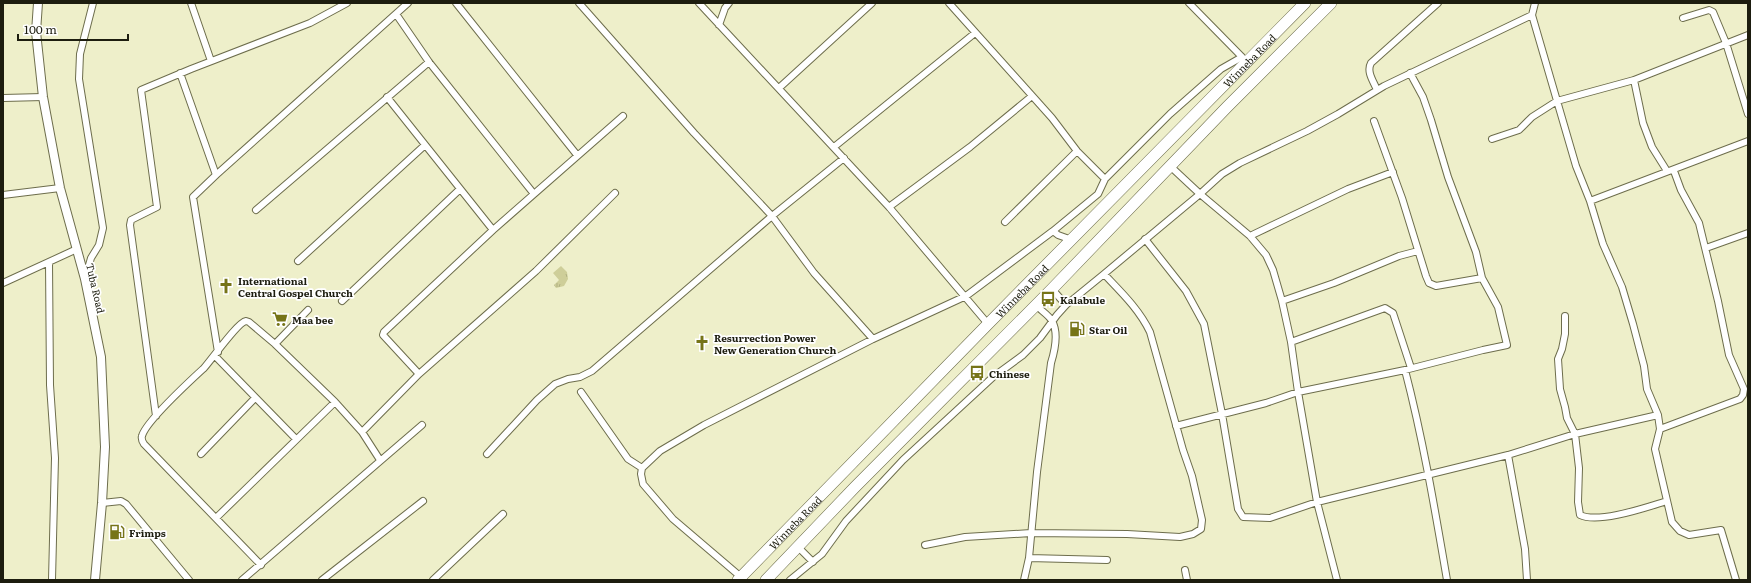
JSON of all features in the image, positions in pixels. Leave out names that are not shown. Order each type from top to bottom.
[{"type":"highway","name":"Winneba Road","points":[[740,579],[1216,92],[1244,60],[1305,3]]},
{"type":"highway","name":"Winneba Road","points":[[766,580],[892,450],[1052,289],[1227,107],[1331,3]]},
{"type":"highway","points":[[1216,92],[1218,100],[1227,107]]},
{"type":"street","name":"Tuba Road","points":[[38,3],[36,32],[43,97],[60,188],[85,279],[101,357],[105,447],[102,503],[94,580]]},
{"type":"street","points":[[85,279],[91,258],[99,245],[103,228],[78,79],[80,54],[92,3]]},
{"type":"street","points":[[190,3],[211,61]]},
{"type":"street","points":[[156,416],[130,225],[131,220],[157,207],[141,90],[180,73],[310,23],[347,3]]},
{"type":"street","points":[[296,438],[255,398],[217,354],[193,197],[408,3]]},
{"type":"street","points":[[456,3],[577,155]]},
{"type":"street","points":[[579,3],[694,134],[772,216],[814,273],[873,339]]},
{"type":"street","points":[[699,3],[889,207],[966,296],[988,324]]},
{"type":"street","points":[[719,25],[725,8],[729,3]]},
{"type":"street","points":[[779,88],[872,3]]},
{"type":"street","points":[[740,579],[673,519],[643,484],[641,474],[642,468],[660,451],[704,424],[873,339],[966,296],[1098,194],[1105,179],[1170,114],[1221,69],[1244,60],[1189,3]]},
{"type":"street","points":[[1377,90],[1370,74],[1369,67],[1371,63],[1438,3]]},
{"type":"street","points":[[1535,3],[1532,15],[1576,166],[1590,201],[1603,244],[1614,265],[1626,301],[1644,366],[1647,389],[1658,415],[1660,429],[1655,449],[1672,522],[1680,531],[1689,535],[1719,529],[1723,532],[1736,580]]},
{"type":"street","points":[[951,4],[1032,96],[1077,151],[1105,179]]},
{"type":"street","points":[[1683,18],[1709,10],[1713,12],[1726,43],[1748,114]]},
{"type":"street","points":[[396,14],[429,62],[534,194]]},
{"type":"street","points":[[790,580],[822,554],[846,521],[903,460],[993,378],[1023,355],[1040,338],[1066,305],[1222,174],[1240,163],[1307,132],[1377,90],[1410,73],[1532,15]]},
{"type":"street","points":[[834,147],[975,33]]},
{"type":"street","points":[[1492,139],[1519,130],[1532,117],[1557,101],[1634,80],[1748,35]]},
{"type":"street","points":[[256,210],[429,62]]},
{"type":"street","points":[[180,73],[216,175]]},
{"type":"street","points":[[1176,426],[1266,403],[1298,392],[1408,369],[1483,350],[1507,346],[1498,307],[1482,278],[1476,252],[1448,177],[1423,96],[1410,73]]},
{"type":"street","points":[[1634,80],[1643,123],[1652,147],[1670,171],[1699,223],[1706,248],[1729,354],[1744,390],[1740,399],[1732,403],[1660,429]]},
{"type":"street","points":[[889,207],[970,148],[1032,96]]},
{"type":"street","points":[[3,98],[43,97]]},
{"type":"street","points":[[387,97],[459,190],[493,230]]},
{"type":"street","points":[[418,374],[387,342],[383,335],[384,332],[493,230],[623,116]]},
{"type":"street","points":[[1374,121],[1402,198],[1429,283],[1441,285],[1482,278]]},
{"type":"street","points":[[1590,201],[1748,141]]},
{"type":"street","points":[[298,261],[425,145]]},
{"type":"street","points":[[1005,222],[1077,151]]},
{"type":"street","points":[[487,454],[537,400],[555,384],[568,379],[580,377],[592,371],[772,216],[844,158]]},
{"type":"street","points":[[1170,166],[1200,194],[1250,236],[1266,255],[1273,270],[1282,301],[1291,342],[1317,502],[1337,580]]},
{"type":"street","points":[[1250,236],[1348,189],[1393,172]]},
{"type":"street","points":[[3,195],[60,188]]},
{"type":"street","points":[[342,301],[459,190]]},
{"type":"street","points":[[362,432],[418,374],[536,271],[616,193]]},
{"type":"street","points":[[1053,230],[1058,235],[1072,240]]},
{"type":"street","points":[[1706,248],[1748,233]]},
{"type":"street","points":[[1146,239],[1186,291],[1204,324],[1222,414],[1238,509],[1243,517],[1270,518],[1317,502],[1508,455],[1575,434],[1658,415]]},
{"type":"street","points":[[3,283],[76,249]]},
{"type":"street","points":[[1282,301],[1334,283],[1399,256],[1418,252]]},
{"type":"street","points":[[49,262],[50,385],[55,458],[52,580]]},
{"type":"street","points":[[925,545],[965,537],[1031,533],[1127,534],[1180,537],[1193,534],[1201,529],[1202,520],[1192,476],[1176,426],[1150,332],[1144,320],[1129,300],[1104,274]]},
{"type":"street","points":[[1052,289],[1066,305]]},
{"type":"street","points":[[1024,580],[1029,558],[1051,363],[1056,348],[1052,321],[1036,305]]},
{"type":"street","points":[[1291,342],[1386,308],[1393,313],[1408,369],[1411,392],[1428,474],[1447,580]]},
{"type":"street","points":[[275,344],[308,310]]},
{"type":"street","points":[[1565,316],[1565,334],[1558,359],[1560,389],[1565,407],[1566,418],[1575,434],[1579,468],[1578,502],[1580,515],[1586,518],[1593,518],[1622,514],[1668,502]]},
{"type":"street","points":[[261,564],[144,444],[143,434],[156,416],[217,354],[239,324],[246,321],[275,344],[335,402],[362,432],[380,460]]},
{"type":"street","points":[[581,392],[628,458],[642,468]]},
{"type":"street","points":[[201,454],[255,398]]},
{"type":"street","points":[[216,518],[296,438],[335,402]]},
{"type":"street","points":[[242,580],[422,425]]},
{"type":"street","points":[[892,450],[903,460]]},
{"type":"street","points":[[1508,455],[1525,549],[1527,580]]},
{"type":"street","points":[[102,503],[121,501],[126,504],[189,580]]},
{"type":"street","points":[[322,580],[423,501]]},
{"type":"street","points":[[433,580],[503,514]]},
{"type":"street","points":[[798,547],[813,562]]},
{"type":"street","points":[[1029,558],[1107,560]]},
{"type":"street","points":[[1186,570],[1187,580]]},
{"type":"green space","points":[[561,266],[567,272],[568,279],[564,286],[556,288],[554,285],[559,280],[553,273]]},
{"type":"place","name":"International Central Gospel Church","points":[[226,286]]},
{"type":"place","name":"Kalabule","points":[[1048,299]]},
{"type":"place","name":"Maa bee","points":[[280,319]]},
{"type":"place","name":"Star Oil","points":[[1077,329]]},
{"type":"place","name":"Resurrection Power New Generation Church","points":[[702,343]]},
{"type":"place","name":"Chinese","points":[[977,373]]},
{"type":"place","name":"Frimps","points":[[117,532]]}]
